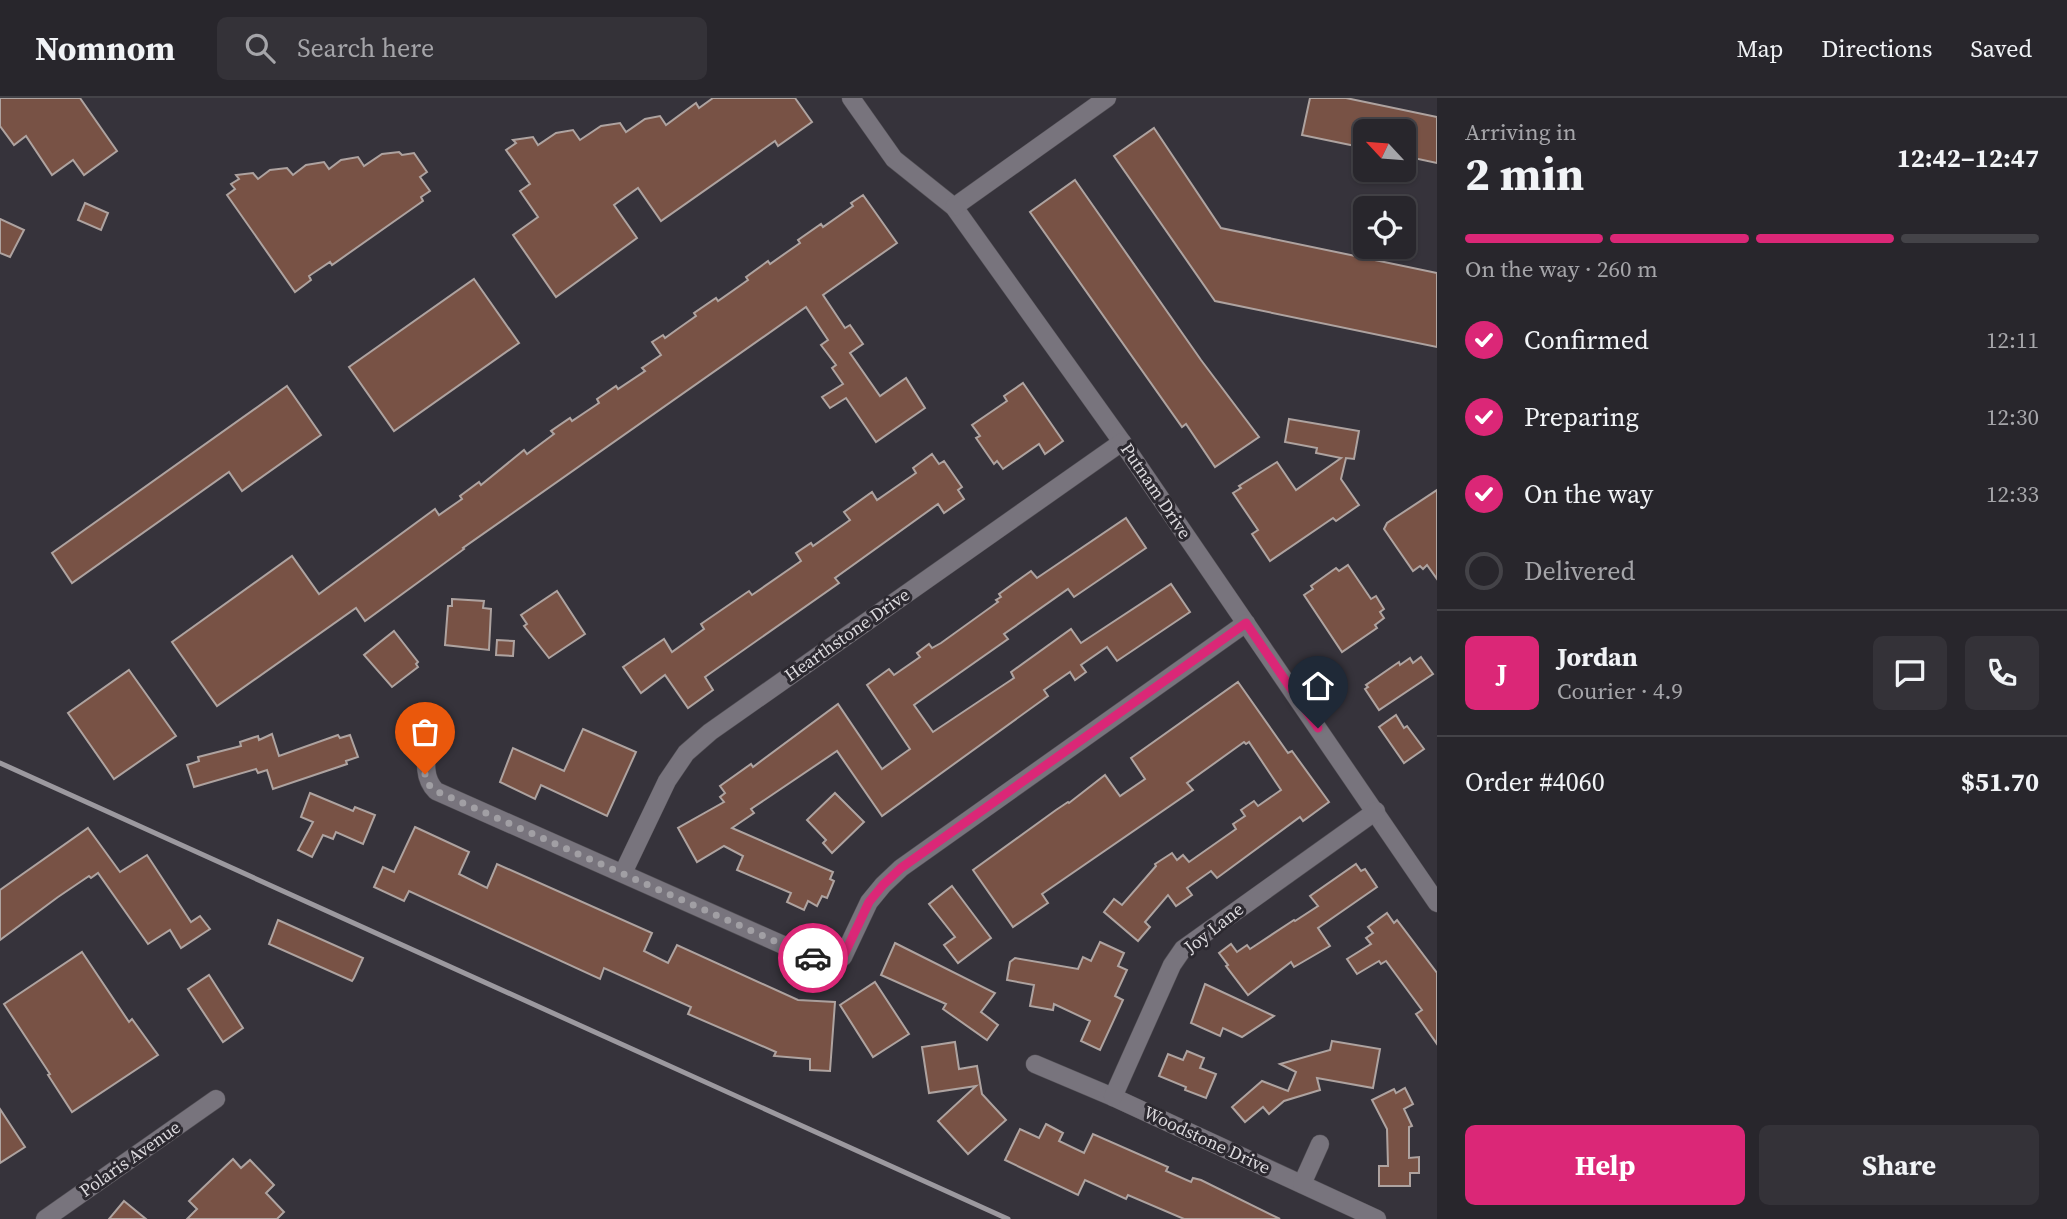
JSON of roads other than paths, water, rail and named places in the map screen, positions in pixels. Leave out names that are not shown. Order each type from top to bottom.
[{"type":"street","name":"Putnam Drive","points":[[851,98],[894,159],[954,207],[1122,442],[1437,903]]},
{"type":"street","points":[[954,207],[1107,98]]},
{"type":"street","name":"Hearthstone Drive","points":[[623,873],[667,781],[686,752],[710,732],[1122,442]]},
{"type":"street","points":[[429,736],[425,774],[428,784],[436,791],[817,960],[831,962],[843,957],[869,902],[901,868],[1246,623]]},
{"type":"street","name":"Joy Lane","points":[[1113,1097],[1172,965],[1183,949],[1376,811]]},
{"type":"street","name":"Woodstone Drive","points":[[1035,1064],[1113,1097],[1377,1219]]},
{"type":"street","name":"Polaris Avenue","points":[[45,1219],[216,1099]]},
{"type":"street","points":[[1302,1184],[1321,1144]]},
{"type":"railway","points":[[0,763],[1008,1219]]}]
